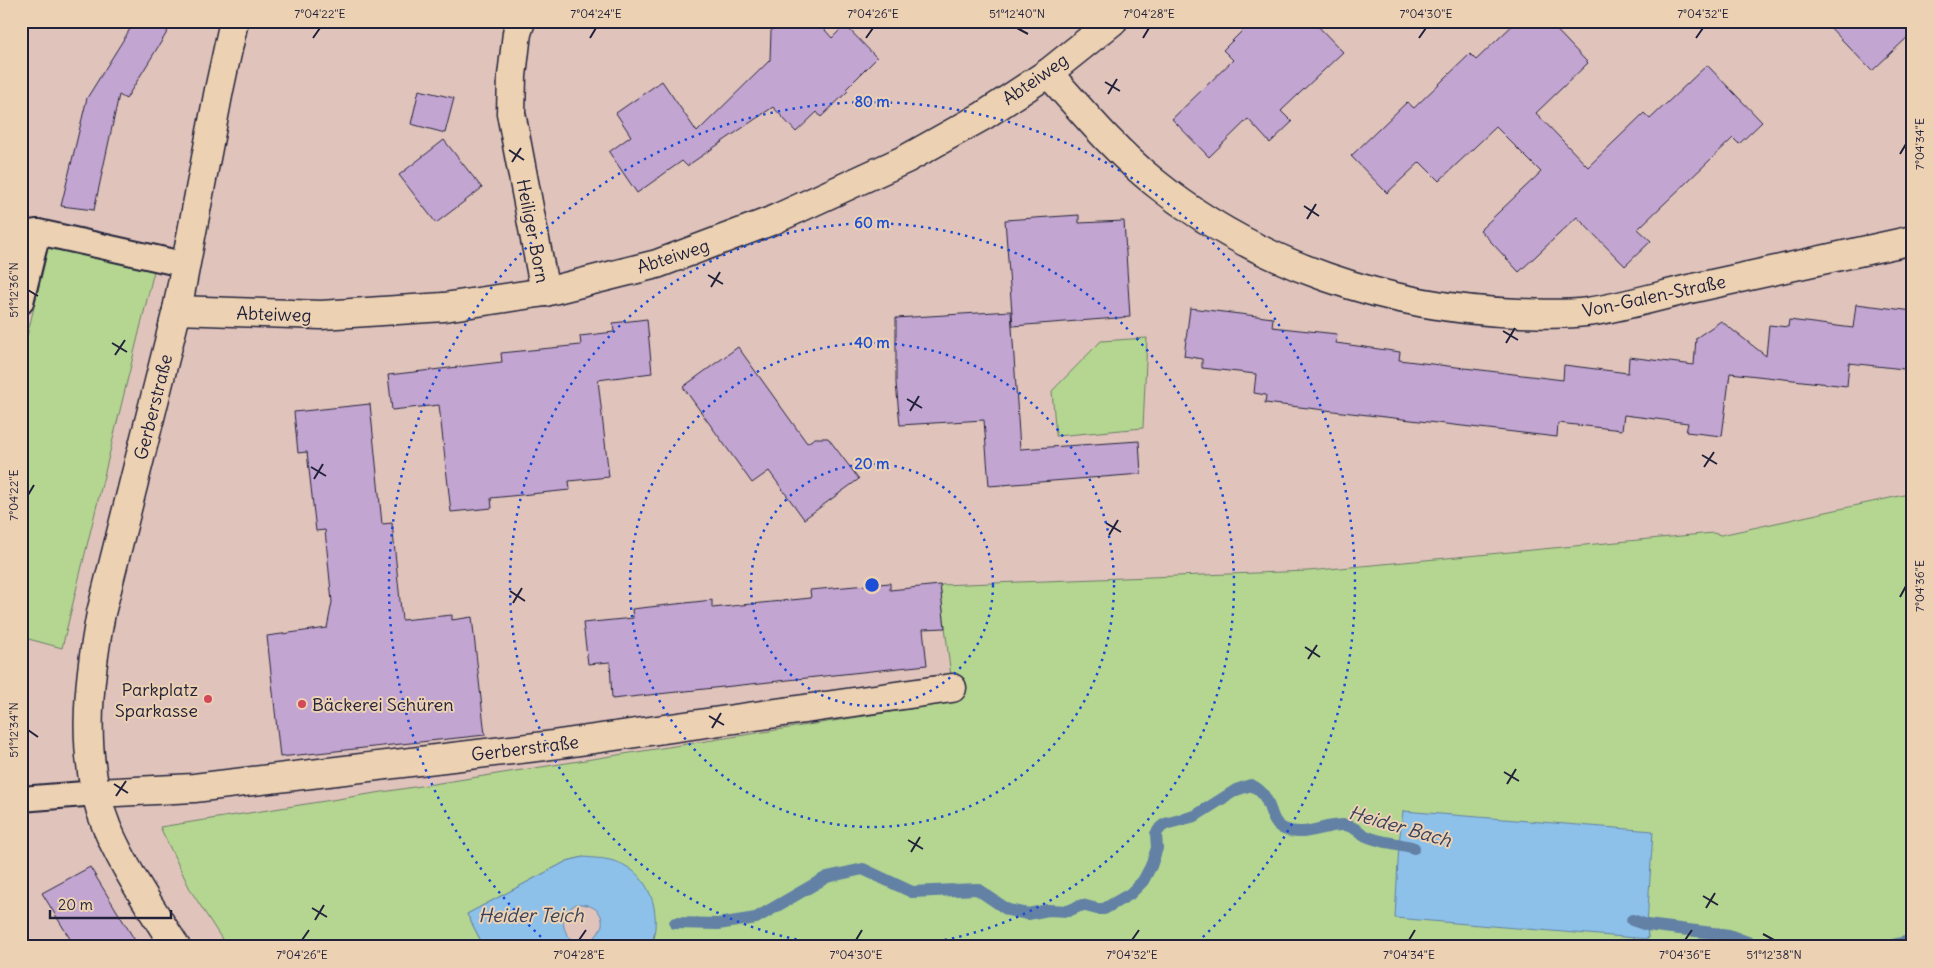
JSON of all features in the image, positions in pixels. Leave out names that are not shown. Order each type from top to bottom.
[{"type":"street","name":"Gerberstraße","points":[[176,947],[131,876],[108,828],[97,793],[90,748],[89,712],[96,639],[120,533],[178,310],[219,90],[234,21]]},
{"type":"street","name":"Heiliger Born","points":[[521,21],[516,41],[510,113],[545,292]]},
{"type":"street","name":"Abteiweg","points":[[178,310],[321,315],[444,307],[545,292],[658,264],[771,221],[906,159],[983,116],[1048,73],[1113,21]]},
{"type":"street","name":"Von-Galen-Straße","points":[[1048,73],[1103,136],[1153,182],[1226,232],[1267,253],[1346,284],[1431,305],[1485,312],[1585,312],[1913,240]]},
{"type":"street","name":"Gerberstraße","points":[[97,793],[194,788],[545,746],[952,688]]},
{"type":"lane","points":[[21,302],[30,233],[187,265]]},
{"type":"lane","points":[[21,799],[97,793]]},
{"type":"green space","points":[[49,245],[154,271],[62,648],[21,637],[21,361]]},
{"type":"green space","points":[[1147,338],[1143,428],[1056,436],[1052,391],[1101,341]]},
{"type":"green space","points":[[1913,493],[1913,947],[651,947],[655,935],[583,857],[567,861],[467,914],[484,947],[227,947],[191,891],[160,827],[954,702],[940,585],[1308,571],[1713,533],[1721,535]],"holes":[[[1403,811],[1647,925],[1648,939]]]},
{"type":"water","points":[[1403,811],[1653,831],[1647,925],[1648,939],[1395,918],[1399,843]]},
{"type":"water","name":"Heider Teich","points":[[583,857],[607,859],[624,865],[635,872],[644,882],[654,906],[654,934],[651,947],[484,947],[467,914],[567,861]],"holes":[[[576,904],[595,908],[601,915],[602,920],[598,934],[586,942],[571,938],[566,933],[564,926],[564,918],[568,911]]]},
{"type":"building","points":[[135,21],[174,21],[126,99],[119,95],[94,210],[61,206],[87,98]]},
{"type":"building","points":[[781,21],[817,21],[832,38],[845,25],[877,58],[846,89],[848,91],[821,117],[817,112],[796,132],[773,107],[687,166],[682,161],[637,193],[609,152],[631,136],[616,113],[662,81],[697,132],[770,60],[771,31]]},
{"type":"building","points":[[1252,21],[1313,21],[1343,52],[1281,111],[1292,122],[1270,143],[1248,119],[1209,157],[1172,119],[1233,60],[1223,50]]},
{"type":"building","points":[[1517,21],[1548,21],[1588,63],[1536,113],[1588,167],[1644,113],[1650,119],[1707,65],[1762,122],[1739,144],[1733,138],[1638,229],[1651,241],[1625,266],[1577,217],[1519,272],[1480,230],[1541,172],[1496,127],[1439,181],[1420,162],[1387,193],[1351,156],[1407,102],[1414,108],[1470,54],[1476,60]]},
{"type":"building","points":[[1824,21],[1913,21],[1913,32],[1872,71]]},
{"type":"building","points":[[419,90],[454,98],[445,133],[411,124]]},
{"type":"building","points":[[444,140],[482,188],[436,223],[399,175]]},
{"type":"building","points":[[1079,215],[1079,223],[1124,221],[1130,317],[1013,326],[1005,220]]},
{"type":"building","points":[[1856,304],[1913,311],[1913,370],[1849,363],[1847,386],[1730,373],[1722,436],[1686,432],[1688,423],[1624,415],[1622,430],[1558,423],[1557,437],[1265,403],[1266,395],[1254,393],[1256,374],[1202,368],[1202,359],[1184,356],[1190,308],[1273,318],[1272,327],[1337,334],[1336,343],[1400,352],[1399,360],[1563,380],[1564,365],[1628,373],[1629,357],[1694,365],[1696,338],[1721,321],[1766,356],[1769,325],[1788,327],[1789,320],[1853,328]]},
{"type":"building","points":[[1011,311],[1020,449],[1139,441],[1141,474],[989,486],[984,420],[900,425],[896,383],[896,318]]},
{"type":"building","points":[[647,319],[652,373],[598,380],[609,477],[569,481],[570,490],[491,498],[492,508],[451,512],[439,405],[392,410],[388,375],[502,362],[501,353],[581,345],[580,336],[614,332],[613,323]]},
{"type":"building","points":[[738,347],[807,443],[815,438],[828,438],[859,479],[804,519],[769,471],[752,483],[683,387]]},
{"type":"building","points":[[370,404],[382,524],[392,523],[402,620],[452,615],[452,620],[472,617],[485,735],[280,757],[267,636],[327,628],[332,602],[325,530],[316,531],[307,452],[298,453],[294,412]]},
{"type":"building","points":[[890,583],[890,590],[940,585],[945,628],[923,629],[927,665],[612,699],[610,662],[588,664],[583,623],[633,618],[632,609],[712,600],[712,608],[811,598],[810,590]]},
{"type":"building","points":[[90,867],[139,947],[75,947],[42,893]]},
{"type":"waterway","name":"Heider Bach","points":[[675,923],[718,924],[756,918],[827,877],[863,869],[912,892],[977,889],[1008,910],[1028,914],[1048,910],[1068,911],[1082,905],[1104,909],[1130,894],[1143,881],[1151,866],[1157,848],[1156,834],[1160,828],[1165,824],[1195,816],[1236,790],[1251,785],[1264,795],[1275,820],[1284,829],[1299,832],[1345,825],[1371,838],[1414,848]]},
{"type":"waterway","name":"Heider Bach","points":[[1632,920],[1647,925],[1729,935],[1761,947]]},
{"type":"waterway","name":"Heider Bach","points":[[1885,947],[1913,940]]},
{"type":"place","name":"Parkplatz Sparkasse","points":[[208,699]]},
{"type":"place","name":"Bäckerei Schüren","points":[[302,704]]}]
